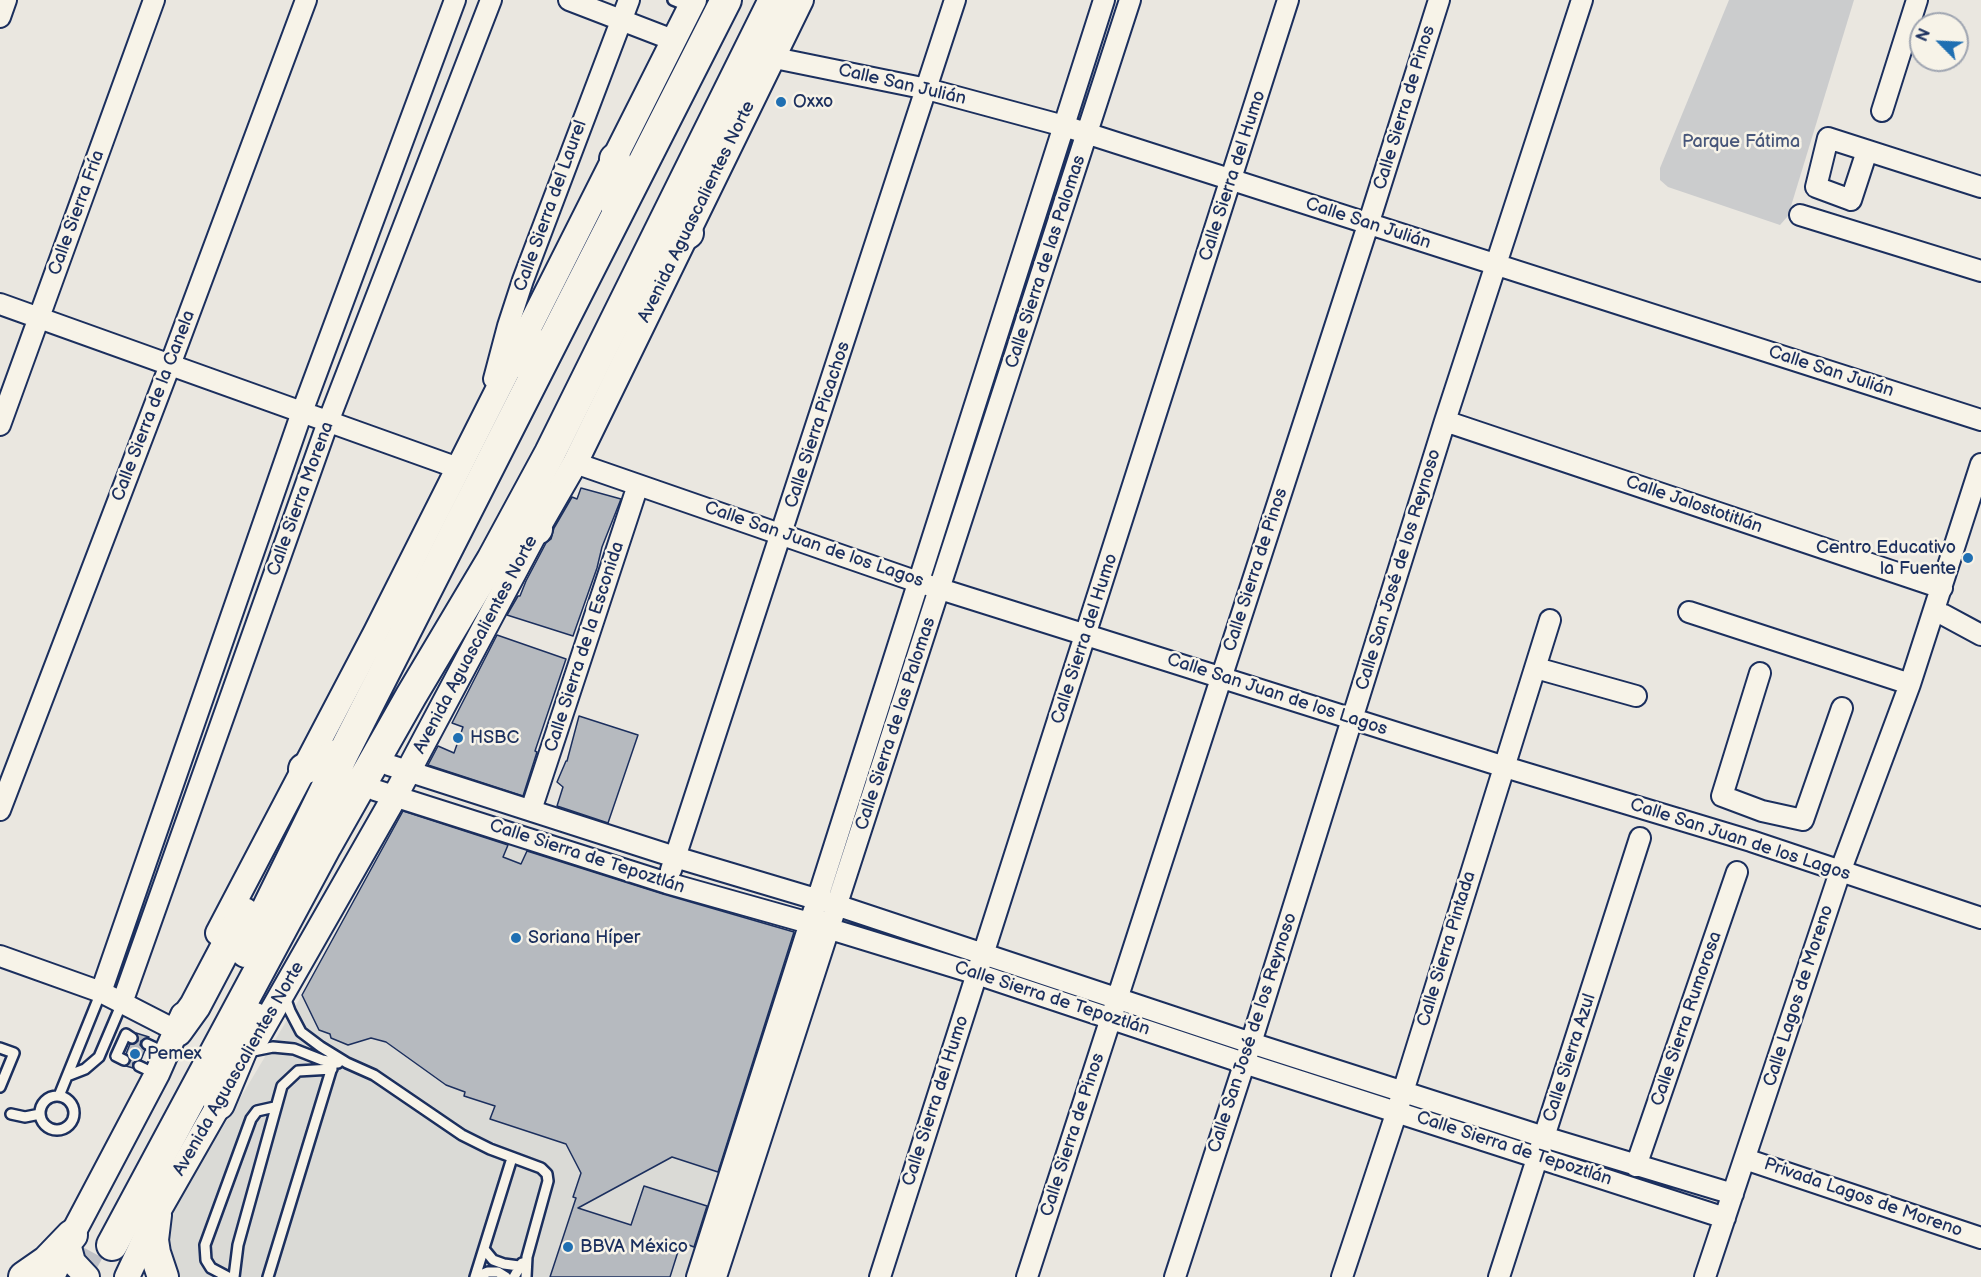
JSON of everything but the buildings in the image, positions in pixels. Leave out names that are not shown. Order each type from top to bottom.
[{"type":"main road","name":"Avenida Aguascalientes Norte","points":[[87,1241],[261,924],[340,760],[726,0]]},
{"type":"main road","name":"Avenida Aguascalientes Norte","points":[[87,1241],[326,846],[496,552],[550,453],[649,256],[760,55],[774,0]]},
{"type":"main road","points":[[615,159],[617,212]]},
{"type":"main road","points":[[649,256],[688,233]]},
{"type":"main road","points":[[512,363],[551,342]]},
{"type":"main road","points":[[219,1104],[249,1030],[392,781],[474,608],[496,552],[537,530]]},
{"type":"main road","points":[[304,769],[340,760]]},
{"type":"main road","points":[[157,1054],[195,1006],[303,801],[314,785],[340,760]]},
{"type":"main road","points":[[156,1215],[153,1240],[163,1277]]},
{"type":"main road","points":[[24,1277],[47,1260],[87,1241]]},
{"type":"street","points":[[0,17],[6,0]]},
{"type":"street","name":"Calle Sierra Fría","points":[[0,425],[154,0]]},
{"type":"street","name":"Calle Sierra de la Canela","points":[[0,810],[306,0]]},
{"type":"street","name":"Calle Sierra Morena","points":[[101,992],[302,411],[456,0]]},
{"type":"street","name":"Calle Sierra Morena","points":[[122,1002],[328,422],[491,0]]},
{"type":"street","points":[[569,0],[673,40]]},
{"type":"street","name":"Calle Sierra del Laurel","points":[[484,416],[523,280],[629,0]]},
{"type":"street","name":"Avenida Aguascalientes Norte","points":[[126,1274],[156,1215],[283,992],[392,781],[575,463],[688,233],[760,55],[801,0]]},
{"type":"street","name":"Calle Sierra Picachos","points":[[667,883],[955,0]]},
{"type":"street","name":"Calle Sierra de las Palomas","points":[[827,902],[918,582],[1104,0]]},
{"type":"street","name":"Calle Sierra de las Palomas","points":[[698,1277],[818,926],[941,588],[1130,0]]},
{"type":"street","name":"Calle Sierra del Humo","points":[[880,1277],[1288,0]]},
{"type":"street","name":"Calle Sierra de Pinos","points":[[1027,1277],[1439,0]]},
{"type":"street","name":"Calle San José de los Reynoso","points":[[1174,1277],[1251,1043],[1445,422],[1582,0]]},
{"type":"street","points":[[1882,111],[1917,0]]},
{"type":"street","name":"Avenida Aguascalientes Norte","points":[[52,1277],[87,1241],[157,1054],[250,869],[376,632],[615,159],[673,40],[685,2]]},
{"type":"street","name":"Calle San Julián","points":[[760,55],[927,89],[1088,133],[1368,225],[1981,420]]},
{"type":"street","points":[[1868,152],[1981,187]]},
{"type":"street","points":[[1800,215],[1981,272]]},
{"type":"street","points":[[0,304],[458,468]]},
{"type":"street","name":"Calle Jalostotitlán","points":[[1445,422],[1942,588]]},
{"type":"street","name":"Calle San Juan de los Lagos","points":[[575,463],[918,582],[1505,767],[1751,840],[1981,918]]},
{"type":"street","name":"Calle Lagos de Moreno","points":[[1705,1277],[1840,872],[1910,684],[1981,464]]},
{"type":"street","name":"Calle Sierra de la Esconida","points":[[531,810],[638,485]]},
{"type":"street","points":[[1689,612],[1910,684]]},
{"type":"street","points":[[1934,612],[1981,635]]},
{"type":"street","name":"Calle Sierra Pintada","points":[[1342,1277],[1397,1111],[1550,620]]},
{"type":"street","points":[[1536,668],[1636,696]]},
{"type":"street","points":[[1760,673],[1722,796],[1762,811],[1803,820],[1842,708]]},
{"type":"street","name":"Calle Sierra de Tepoztlán","points":[[392,781],[531,810],[675,857],[827,902],[1251,1043],[1544,1137],[1733,1194]]},
{"type":"street","name":"Calle Sierra de Tepoztlán","points":[[392,781],[667,883],[977,974],[1244,1063],[1725,1218]]},
{"type":"street","points":[[1751,840],[1762,811]]},
{"type":"street","points":[[1774,849],[1785,816]]},
{"type":"street","name":"Calle Sierra Azul","points":[[1499,1277],[1640,838]]},
{"type":"street","name":"Calle Sierra Rumorosa","points":[[1636,1166],[1737,872]]},
{"type":"street","name":"Calle Sierra de las Palomas","points":[[716,1277],[818,926]]},
{"type":"street","points":[[0,956],[101,992],[122,1002],[157,1054]]},
{"type":"street","name":"Privada Lagos de Moreno","points":[[1744,1159],[1981,1238]]},
{"type":"street","points":[[87,1241],[69,1247],[73,1262],[87,1277]]},
{"type":"lane","points":[[59,1096],[73,1106],[74,1117],[69,1126],[52,1130],[44,1123],[40,1114],[42,1107],[46,1101],[59,1096],[101,992]]},
{"type":"lane","points":[[283,992],[301,1032],[334,1063]]},
{"type":"lane","points":[[67,1076],[85,1069],[99,1057],[122,1002]]},
{"type":"lane","points":[[124,1060],[116,1056],[126,1034],[132,1038]]},
{"type":"lane","points":[[248,1052],[273,1047],[294,1049],[334,1063]]},
{"type":"lane","points":[[0,1048],[14,1053],[0,1087]]},
{"type":"lane","points":[[268,1277],[334,1063]]},
{"type":"lane","points":[[234,1277],[238,1245],[282,1086],[298,1071],[334,1063],[347,1063],[374,1075],[462,1135],[512,1158],[541,1168],[548,1181],[527,1257],[526,1277]]},
{"type":"lane","points":[[228,1277],[211,1268],[206,1260],[205,1245],[251,1119],[257,1111],[275,1107]]},
{"type":"lane","points":[[11,1114],[25,1118],[40,1114]]},
{"type":"lane","points":[[476,1277],[512,1158]]},
{"type":"lane","points":[[484,1249],[493,1260],[519,1266]]},
{"type":"lane","points":[[514,1277],[519,1266],[527,1257]]},
{"type":"lane","points":[[476,1277],[488,1272],[498,1272],[506,1277]]},
{"type":"shaded area","points":[[403,808],[798,933],[687,1277],[168,1277],[164,1225],[302,995]]},
{"type":"green space","name":"Parque Fátima","points":[[1729,0],[1854,0],[1788,216],[1780,225],[1668,187],[1660,180],[1660,168]]},
{"type":"tunnel","points":[[75,1277],[93,1244]]},
{"type":"place","name":"Oxxo","points":[[781,102]]},
{"type":"place","name":"Centro Educativo la Fuente","points":[[1968,558]]},
{"type":"place","name":"HSBC","points":[[458,738]]},
{"type":"place","name":"Soriana Híper","points":[[516,938]]},
{"type":"place","name":"Pemex","points":[[135,1054]]},
{"type":"place","name":"BBVA México","points":[[568,1247]]}]
